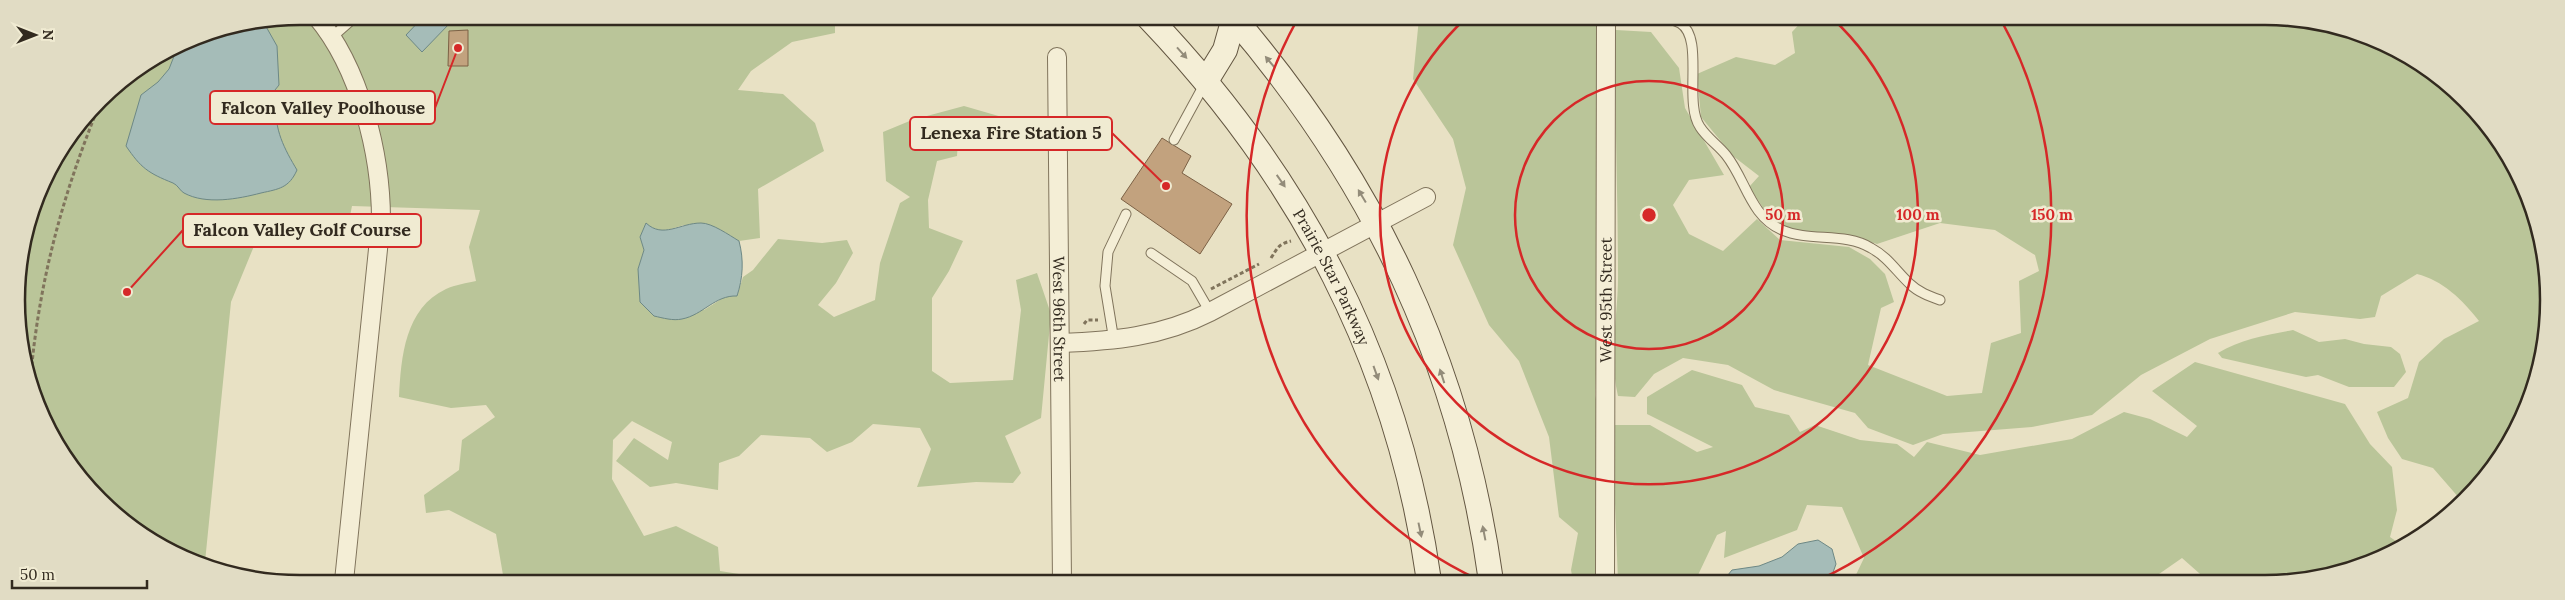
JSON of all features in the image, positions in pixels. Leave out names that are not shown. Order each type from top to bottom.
[{"type":"main road","name":"Prairie Star Parkway","points":[[1155,25],[1206,81],[1290,195],[1352,311],[1394,423],[1412,490],[1428,575]]},
{"type":"main road","points":[[1206,81],[1225,50],[1231,25]]},
{"type":"main road","points":[[1239,25],[1277,70],[1317,124],[1378,223],[1414,300],[1436,356],[1474,483],[1490,575]]},
{"type":"street","points":[[323,25],[332,38],[358,95],[372,142],[381,195],[380,230],[345,575]]},
{"type":"street","name":"West 95th Street","points":[[1605,575],[1606,25]]},
{"type":"street","name":"West 96th Street","points":[[1058,57],[1062,575]]},
{"type":"street","points":[[1060,343],[1114,341],[1157,334],[1210,312],[1426,197]]},
{"type":"lane","points":[[332,38],[346,25]]},
{"type":"lane","points":[[1683,25],[1692,40],[1693,113],[1700,128],[1727,156],[1750,201],[1761,214],[1781,230],[1857,242],[1871,247],[1893,263],[1909,284],[1920,292],[1940,300]]},
{"type":"lane","points":[[1174,140],[1206,81]]},
{"type":"lane","points":[[1114,341],[1105,286],[1108,252],[1126,214]]},
{"type":"lane","points":[[1151,253],[1192,281],[1210,312]]},
{"type":"path","points":[[32,363],[37,317],[48,260],[68,188],[94,118]]},
{"type":"green space","points":[[300,25],[835,25],[835,33],[792,42],[751,71],[738,90],[783,94],[815,123],[824,151],[758,189],[760,238],[739,241],[725,233],[684,225],[664,231],[653,230],[646,224],[640,237],[644,250],[638,269],[704,310],[726,296],[737,296],[743,277],[753,270],[778,239],[822,243],[847,240],[853,253],[836,283],[818,305],[834,317],[875,300],[880,263],[900,203],[910,197],[886,181],[883,132],[912,120],[964,106],[1002,117],[1001,129],[959,126],[957,156],[937,161],[928,200],[929,228],[963,241],[949,271],[932,298],[932,371],[950,383],[1013,380],[1021,310],[1016,280],[1037,273],[1051,314],[1041,418],[1005,436],[1021,473],[1013,483],[976,482],[917,487],[931,449],[920,428],[873,424],[852,442],[827,452],[810,438],[761,435],[739,456],[719,463],[718,490],[676,483],[650,487],[616,461],[634,438],[668,460],[672,442],[632,421],[613,440],[612,479],[644,536],[676,526],[718,547],[720,571],[745,575],[503,575],[496,534],[449,510],[426,513],[424,495],[459,470],[462,440],[495,417],[486,405],[451,408],[399,397],[404,350],[414,321],[422,308],[432,297],[446,289],[476,281],[469,247],[480,210],[352,206],[347,231],[261,229],[231,302],[205,558],[178,547],[147,529],[119,507],[93,481],[71,453],[53,422],[34,371],[30,354],[25,300],[27,264],[34,229],[53,178],[71,147],[93,119],[119,93],[147,71],[178,53],[229,34],[264,27]]},
{"type":"green space","points":[[1418,25],[1597,25],[1600,114],[1599,308],[1595,395],[1602,426],[1601,575],[1572,575],[1571,570],[1578,533],[1559,517],[1549,437],[1519,361],[1489,325],[1453,245],[1466,188],[1453,139],[1413,79]]},
{"type":"green space","points":[[1798,25],[2265,25],[2319,30],[2336,34],[2387,53],[2418,71],[2446,93],[2472,119],[2494,147],[2512,178],[2531,229],[2538,264],[2540,300],[2538,336],[2531,371],[2512,422],[2494,453],[2472,481],[2457,496],[2433,468],[2402,459],[2388,438],[2377,412],[2408,398],[2419,362],[2444,339],[2479,321],[2451,292],[2435,281],[2417,274],[2381,296],[2375,317],[2360,319],[2295,312],[2210,339],[2141,375],[2092,415],[2032,427],[1943,434],[1913,445],[1868,428],[1855,413],[1774,390],[1728,365],[1683,358],[1654,374],[1635,397],[1618,396],[1614,365],[1618,286],[1616,30],[1651,32],[1679,68],[1685,108],[1724,175],[1689,180],[1673,205],[1689,234],[1723,251],[1757,219],[1780,240],[1849,247],[1870,259],[1885,274],[1894,302],[1881,308],[1868,365],[1947,396],[1982,393],[1991,343],[2021,333],[2019,281],[2039,271],[2035,255],[1995,230],[1940,223],[1877,244],[1850,235],[1802,236],[1772,221],[1749,187],[1759,176],[1733,156],[1701,117],[1697,74],[1736,57],[1775,65],[1795,53],[1792,32]]},
{"type":"green space","points":[[2293,330],[2319,342],[2345,339],[2364,344],[2391,347],[2400,354],[2406,372],[2394,387],[2349,387],[2318,375],[2306,377],[2222,358],[2218,353],[2245,341]]},
{"type":"green space","points":[[2195,362],[2345,404],[2370,444],[2392,467],[2397,510],[2390,537],[2396,541],[2370,554],[2336,566],[2301,573],[2201,575],[2182,558],[2158,575],[1856,575],[1864,558],[1842,507],[1807,505],[1797,530],[1724,558],[1726,531],[1717,535],[1698,575],[1618,575],[1612,425],[1650,425],[1697,452],[1713,447],[1647,414],[1647,397],[1692,370],[1742,385],[1755,407],[1789,415],[1800,432],[1815,425],[1860,440],[1897,444],[1914,457],[1927,442],[1980,455],[2072,439],[2124,412],[2150,419],[2187,437],[2197,426],[2152,391]]},
{"type":"water","points":[[415,25],[448,25],[422,52],[406,35]]},
{"type":"water","points":[[266,27],[277,46],[279,85],[271,95],[271,100],[277,104],[278,130],[284,147],[297,170],[291,181],[283,187],[242,197],[222,200],[202,199],[184,193],[175,184],[157,176],[136,160],[126,146],[141,95],[158,82],[169,69],[174,55],[178,53],[229,34]]},
{"type":"water","points":[[646,223],[652,228],[665,230],[701,223],[710,225],[739,241],[742,269],[737,296],[722,299],[696,314],[679,320],[654,316],[640,302],[638,269],[644,250],[640,237]]},
{"type":"water","points":[[1818,540],[1832,549],[1836,564],[1832,575],[1728,575],[1732,570],[1759,566],[1782,557],[1798,544]]},
{"type":"building","points":[[468,30],[468,66],[448,66],[449,31]]},
{"type":"building","points":[[1162,138],[1191,156],[1182,173],[1232,204],[1200,254],[1121,199]]},
{"type":"place","name":"Falcon Valley Poolhouse","points":[[458,48]]},
{"type":"place","name":"Lenexa Fire Station 5","points":[[1166,186]]},
{"type":"place","name":"Falcon Valley Golf Course","points":[[127,292]]}]
